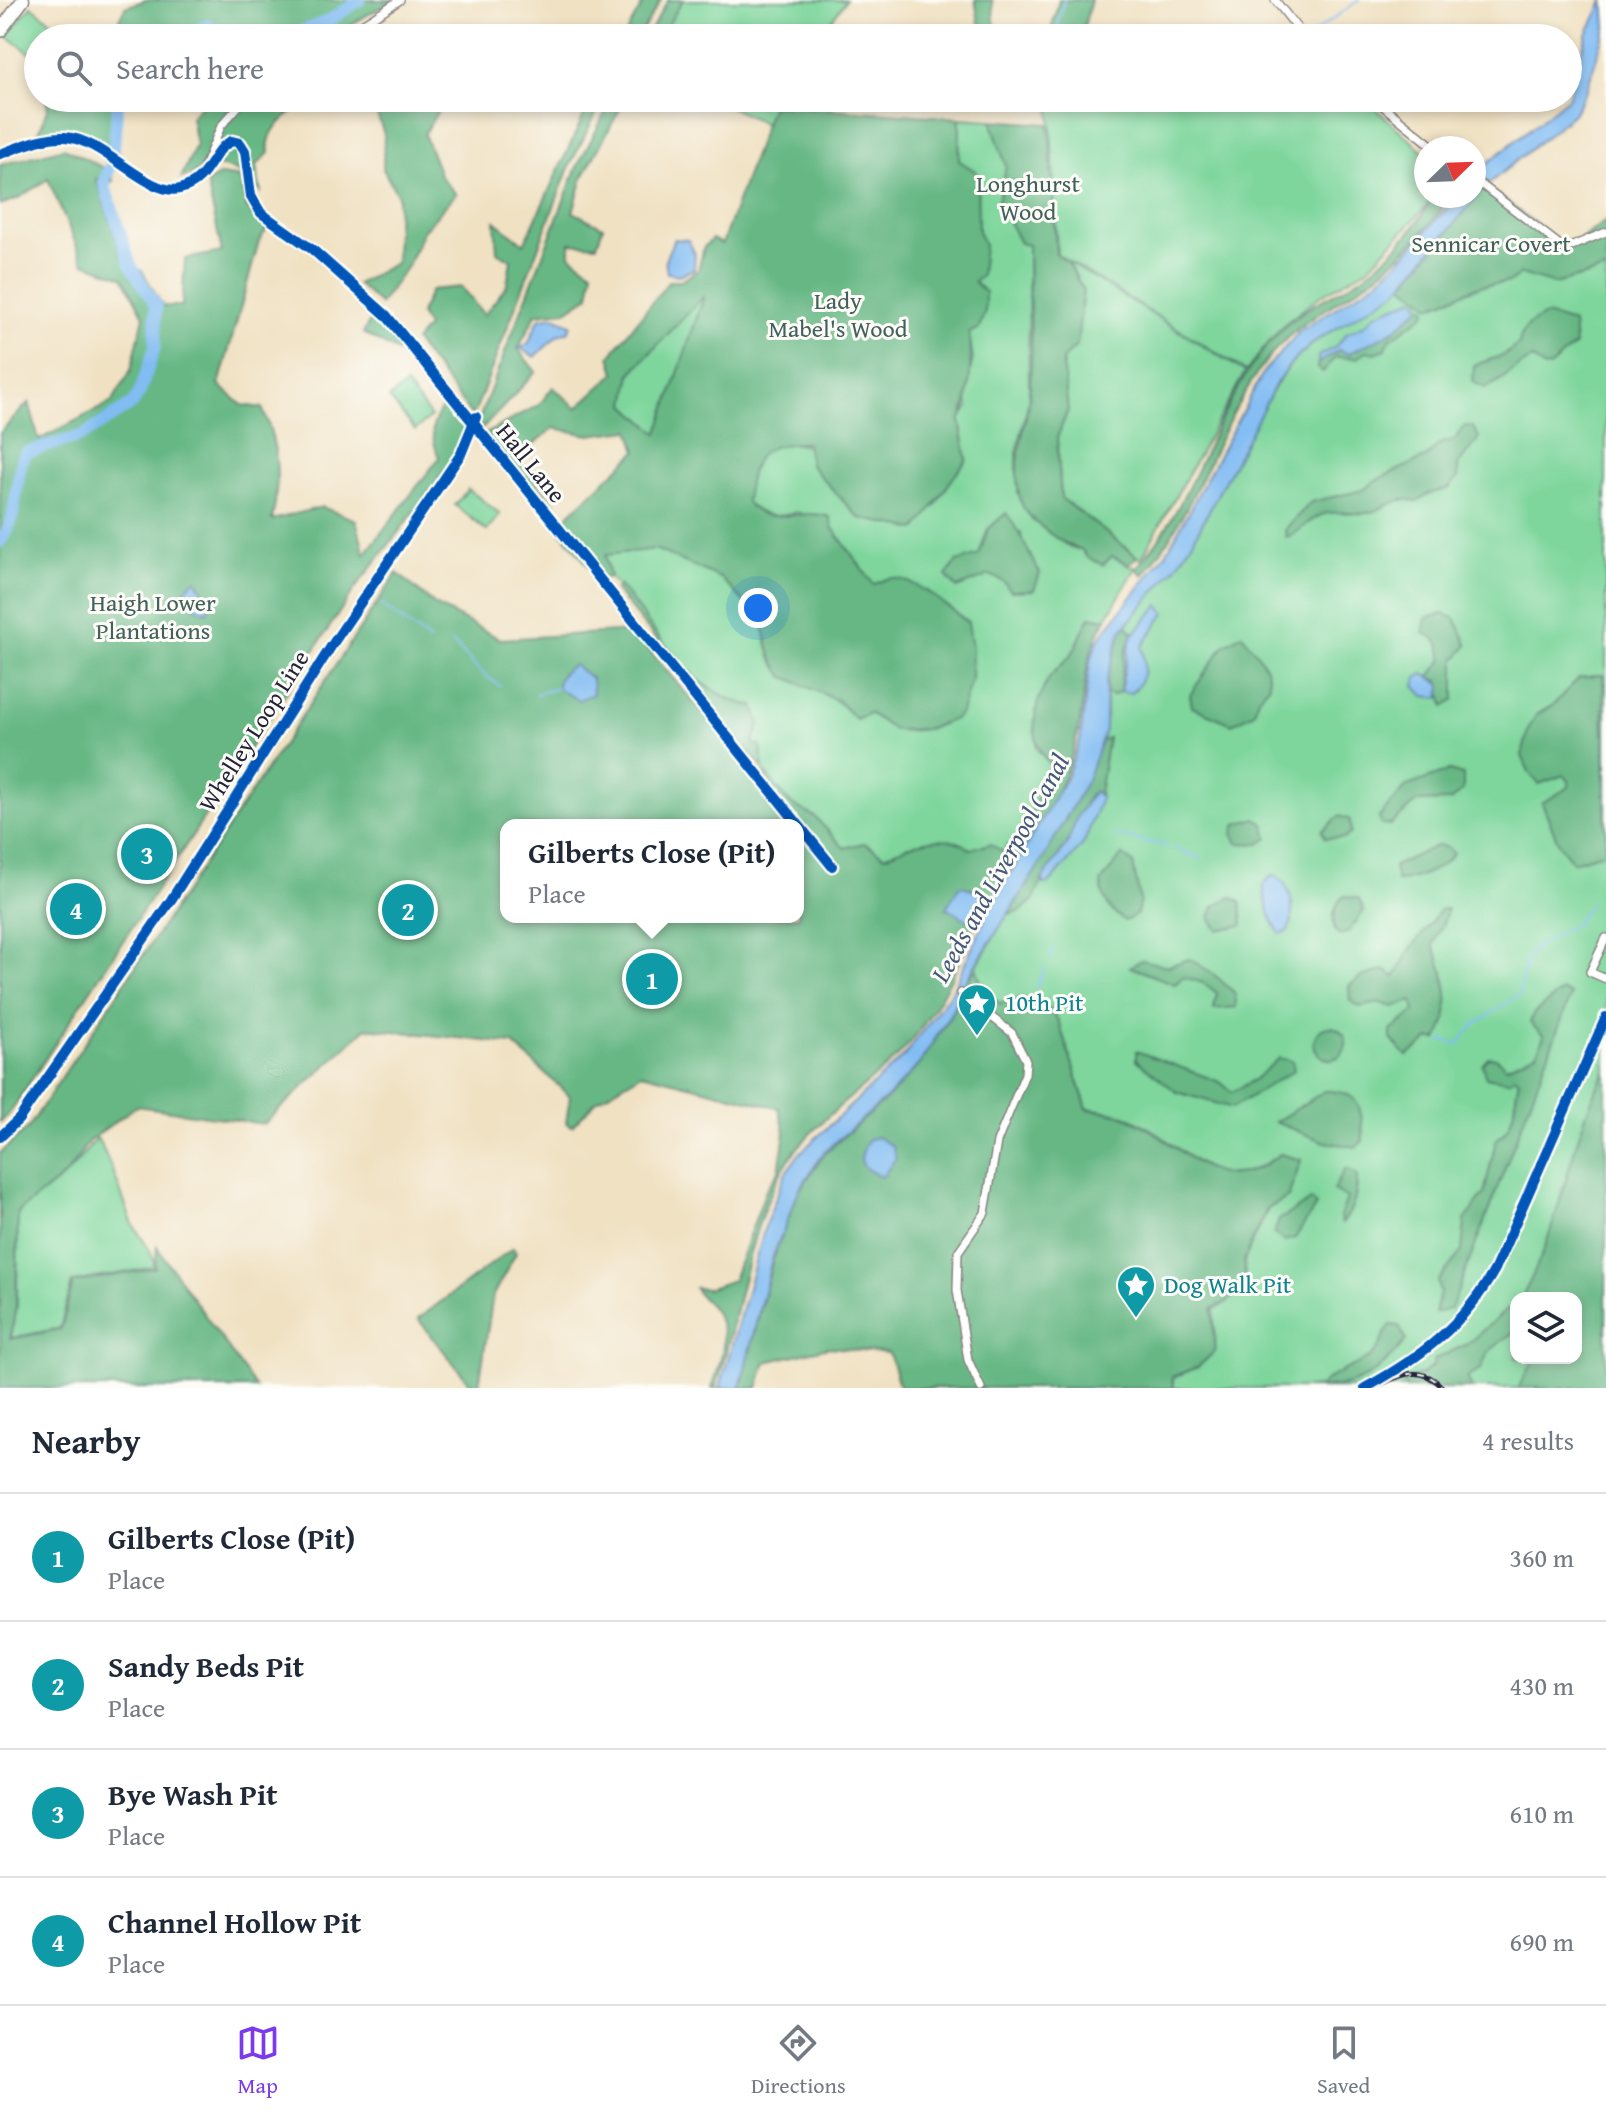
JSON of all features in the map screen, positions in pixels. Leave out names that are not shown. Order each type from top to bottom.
[{"type":"highway","points":[[0,12],[22,0]]},
{"type":"highway","points":[[0,31],[22,0]]},
{"type":"street","points":[[362,24],[400,0]]},
{"type":"street","points":[[1275,0],[1294,24]]},
{"type":"street","points":[[0,154],[52,137],[68,137],[97,146],[167,189],[178,190],[199,179],[221,126],[234,112]]},
{"type":"street","points":[[1390,112],[1420,136]]},
{"type":"street","name":"Hall Lane","points":[[199,179],[224,144],[232,141],[240,143],[245,151],[251,196],[261,213],[313,250],[386,315],[794,819]]},
{"type":"street","points":[[1486,190],[1565,249],[1606,232]]},
{"type":"street","name":"Hall Lane","points":[[804,831],[832,866]]},
{"type":"street","points":[[1606,938],[1590,972],[1606,979]]},
{"type":"street","points":[[961,993],[1012,1033],[1026,1061],[1025,1074],[997,1142],[985,1213],[958,1252],[957,1290],[966,1349],[981,1388]]},
{"type":"street","points":[[1365,1388],[1430,1348],[1479,1296],[1495,1269],[1606,1017]]},
{"type":"green space","points":[[146,0],[393,0],[352,24],[117,24],[125,7]]},
{"type":"green space","points":[[645,0],[661,0],[646,24],[631,24]]},
{"type":"green space","points":[[668,0],[683,0],[668,24],[654,24]]},
{"type":"green space","points":[[670,0],[846,0],[829,24],[657,24]]},
{"type":"green space","points":[[975,0],[992,0],[995,24],[979,24]]},
{"type":"green space","points":[[1059,0],[1091,0],[1085,24],[1053,24]]},
{"type":"green space","points":[[31,6],[55,24],[24,24],[24,48],[7,36]]},
{"type":"green space","points":[[46,112],[120,112],[108,151],[67,134],[38,136]]},
{"type":"green space","points":[[195,112],[291,112],[275,128],[269,153],[256,166],[261,192],[242,175],[224,167],[205,165],[192,175],[181,178],[196,145],[191,117]]},
{"type":"green space","points":[[376,112],[437,112],[424,134],[441,177],[456,194],[423,231],[408,265],[380,304],[357,284],[396,263],[398,196],[383,169],[384,134]]},
{"type":"green space","points":[[585,112],[597,112],[570,165],[473,417],[415,341],[427,327],[420,314],[431,290],[461,287],[484,315],[507,285],[511,260],[497,252],[495,221],[524,244]]},
{"type":"green space","points":[[606,112],[618,112],[583,177],[573,212],[603,227],[597,245],[570,243],[570,255],[593,272],[589,296],[566,311],[536,314],[518,349],[536,372],[482,429],[478,422],[577,167]]},
{"type":"green space","points":[[741,112],[770,112],[765,124]]},
{"type":"green space","name":"Lady Mabel's Wood","points":[[769,112],[873,112],[960,118],[959,161],[977,172],[978,231],[984,245],[981,276],[974,282],[985,292],[985,311],[979,328],[969,333],[970,378],[960,420],[967,460],[916,530],[859,518],[810,465],[807,443],[778,446],[760,455],[751,473],[746,502],[764,515],[818,514],[830,517],[832,527],[873,584],[890,578],[910,582],[968,623],[972,648],[971,680],[961,712],[955,719],[926,729],[894,730],[869,713],[856,719],[837,700],[783,676],[771,657],[762,621],[721,578],[655,549],[605,555],[610,578],[597,577],[485,434],[539,405],[553,387],[577,408],[615,373],[610,356],[669,281],[681,281],[698,270],[704,247],[712,239],[722,244]],"holes":[[[704,296],[658,433],[626,405],[631,373]],[[554,428],[589,435],[630,430],[637,451],[566,517],[516,458]]]},
{"type":"green space","points":[[1051,112],[1380,112],[1414,143],[1414,208],[1425,208],[1368,268],[1320,296],[1282,326],[1246,371],[1057,254]]},
{"type":"green space","points":[[960,118],[991,120],[1006,166],[999,202],[1020,243],[1028,245],[1029,399],[1017,452],[1018,493],[1032,520],[1070,548],[1081,549],[1087,557],[1112,556],[1136,568],[1106,619],[1090,616],[1073,653],[1050,677],[1040,701],[1036,748],[1051,765],[1020,840],[1006,846],[1005,853],[903,848],[885,856],[864,843],[844,848],[815,817],[791,804],[763,769],[761,747],[752,744],[760,724],[736,703],[693,678],[610,578],[605,555],[655,549],[721,578],[763,621],[771,657],[802,683],[837,701],[856,719],[869,713],[894,729],[905,731],[931,728],[961,713],[968,622],[927,591],[910,587],[901,579],[873,584],[832,527],[797,512],[776,516],[763,514],[746,502],[755,460],[775,444],[790,443],[831,455],[935,507],[951,479],[967,460],[960,420],[968,407],[966,388],[973,359],[969,333],[974,282],[984,245],[978,232],[977,172],[959,161]],"holes":[[[988,529],[1021,532],[1022,545],[1040,573],[1011,579],[997,577],[979,555]]]},
{"type":"green space","name":"Longhurst Wood","points":[[991,120],[1049,124],[1056,254],[1068,262],[1083,290],[1077,345],[1062,360],[1068,410],[1057,438],[1061,498],[1138,557],[1129,564],[1112,556],[1103,565],[1087,557],[1081,549],[1047,531],[1030,516],[1021,502],[1017,476],[1029,399],[1031,361],[1028,245],[1020,243],[998,201],[1006,166]]},
{"type":"green space","name":"Haigh Lower Plantations","points":[[64,148],[112,172],[113,182],[96,179],[124,261],[142,271],[163,306],[182,306],[185,259],[222,252],[207,183],[221,175],[240,178],[246,207],[267,229],[259,241],[219,385],[242,405],[262,408],[268,422],[276,463],[272,520],[322,507],[356,520],[365,554],[439,458],[433,430],[445,404],[406,357],[363,333],[373,316],[454,407],[467,417],[460,452],[354,590],[9,1114],[0,1122],[0,433],[29,402],[39,440],[112,402],[131,370],[144,316],[123,277],[84,263],[48,179],[19,198],[0,205],[0,165]]},
{"type":"green space","name":"Sennicar Covert","points":[[1486,186],[1565,246],[1571,246],[1606,221],[1606,270],[1554,284],[1521,274],[1510,282],[1480,286],[1431,306],[1403,285],[1468,208],[1486,208]]},
{"type":"green space","points":[[1427,208],[1442,208],[1423,232],[1378,274],[1302,325],[1269,357],[1235,410],[1178,523],[1143,575],[1136,568],[1158,541],[1176,511],[1223,415],[1260,354],[1293,319],[1370,271],[1414,227]]},
{"type":"green space","points":[[1068,262],[1245,372],[1141,559],[1061,498],[1057,438],[1068,410],[1062,360],[1083,290]]},
{"type":"green space","points":[[1606,270],[1606,1388],[1174,1388],[1173,1378],[1198,1367],[1215,1351],[1214,1309],[1226,1303],[1239,1289],[1245,1275],[1244,1260],[1268,1209],[1288,1197],[1301,1160],[1280,1154],[1257,1168],[1237,1174],[1220,1173],[1204,1166],[1135,1120],[1087,1108],[1058,1020],[1042,1001],[1021,998],[1000,1003],[984,991],[976,967],[1087,780],[1106,717],[1106,682],[1121,631],[1177,566],[1193,541],[1260,409],[1292,362],[1317,340],[1403,285],[1431,306],[1480,286],[1510,282],[1521,273],[1554,284]]},
{"type":"green space","points":[[705,294],[658,434],[626,405],[631,373]]},
{"type":"green space","points":[[1421,306],[1427,309],[1424,315],[1389,340],[1386,349],[1375,353],[1367,351],[1357,358],[1335,357],[1323,372],[1317,368],[1318,363],[1340,350],[1348,353],[1395,330]]},
{"type":"green space","points":[[1546,315],[1573,323],[1575,345],[1549,367],[1544,368],[1533,359],[1485,388],[1473,382],[1474,365],[1504,355],[1519,344],[1528,326]]},
{"type":"green space","points":[[406,385],[431,417],[415,430],[389,398]]},
{"type":"green space","points":[[1465,426],[1473,427],[1479,438],[1458,465],[1458,478],[1448,489],[1428,494],[1416,502],[1400,500],[1368,513],[1324,514],[1286,537],[1285,529],[1311,502],[1363,490],[1380,478],[1427,457],[1439,444],[1455,439]]},
{"type":"green space","points":[[468,489],[500,514],[487,531],[455,505]]},
{"type":"green space","points":[[1006,513],[1040,573],[1034,590],[1011,591],[1003,581],[990,575],[957,588],[946,576],[956,562],[979,555],[988,529]]},
{"type":"green space","points":[[397,573],[435,605],[500,639],[633,631],[729,744],[774,784],[791,804],[815,817],[844,848],[864,843],[885,856],[928,840],[950,840],[970,849],[990,844],[1004,852],[1006,846],[1020,840],[1050,765],[1035,734],[1038,701],[1049,678],[1074,651],[1091,616],[1106,619],[1097,635],[1088,666],[1075,744],[1060,786],[1040,827],[990,902],[971,888],[947,908],[975,924],[941,996],[906,1047],[811,1133],[788,1161],[774,1185],[753,1241],[716,1388],[712,1388],[722,1350],[722,1331],[715,1312],[695,1288],[707,1289],[733,1280],[766,1190],[779,1171],[785,1132],[779,1108],[642,1073],[596,1101],[572,1126],[566,1123],[570,1096],[513,1044],[366,1028],[264,1124],[136,1106],[89,1141],[66,1174],[18,1212],[16,1306],[10,1339],[61,1329],[73,1283],[155,1268],[157,1247],[256,1388],[0,1388],[0,1153],[28,1128]]},
{"type":"green space","points":[[620,586],[662,641],[694,675],[732,700],[754,706],[760,724],[753,744],[761,746],[763,769],[615,590]]},
{"type":"green space","points":[[1443,614],[1455,618],[1468,645],[1455,660],[1455,699],[1444,706],[1439,681],[1429,677],[1442,661],[1442,651],[1436,640],[1423,633],[1426,618]]},
{"type":"green space","points":[[1126,625],[1133,632],[1124,656],[1120,692],[1112,696],[1106,693],[1109,666],[1117,640]]},
{"type":"green space","points":[[1242,634],[1264,664],[1269,686],[1258,698],[1254,713],[1232,724],[1192,707],[1190,695],[1224,645]]},
{"type":"green space","points":[[1603,675],[1606,852],[1573,862],[1559,844],[1542,803],[1569,787],[1569,781],[1564,775],[1539,784],[1530,774],[1522,756],[1528,730],[1536,715],[1553,705],[1579,678]]},
{"type":"green space","points":[[1108,738],[1099,794],[1094,791],[1088,797],[1067,844],[1043,878],[1034,899],[1021,911],[1009,914],[1067,817],[1102,740]]},
{"type":"green space","points":[[1449,771],[1463,775],[1463,790],[1450,801],[1417,802],[1390,825],[1381,824],[1379,817],[1407,786]]},
{"type":"green space","points":[[1339,816],[1350,820],[1351,833],[1345,838],[1325,838],[1322,831]]},
{"type":"green space","points":[[1256,818],[1264,824],[1268,838],[1259,844],[1238,843],[1233,834],[1236,824]]},
{"type":"green space","points":[[1438,845],[1453,853],[1443,864],[1420,876],[1397,881],[1394,866]]},
{"type":"green space","points":[[1122,855],[1133,863],[1140,900],[1137,914],[1125,921],[1108,905],[1101,882]]},
{"type":"green space","points":[[1345,896],[1359,899],[1364,911],[1348,932],[1340,935],[1335,931],[1334,916],[1338,902]]},
{"type":"green space","points":[[1231,897],[1241,902],[1243,925],[1218,930],[1210,918],[1214,907]]},
{"type":"green space","points":[[1441,909],[1447,909],[1433,946],[1445,981],[1446,1017],[1437,1040],[1430,1039],[1407,1056],[1391,1039],[1391,1031],[1415,1011],[1413,1001],[1393,1007],[1380,1003],[1359,1007],[1350,1001],[1349,986],[1361,977],[1385,970],[1395,977],[1408,953]]},
{"type":"green space","points":[[1189,959],[1211,972],[1235,993],[1236,1007],[1214,1009],[1217,993],[1203,983],[1183,977],[1175,984],[1130,967],[1141,960],[1168,966]]},
{"type":"green space","points":[[976,969],[983,991],[1000,1004],[1021,998],[1042,1001],[1058,1020],[1087,1109],[1129,1118],[1204,1167],[1220,1173],[1238,1174],[1258,1168],[1280,1154],[1301,1160],[1288,1197],[1267,1209],[1244,1260],[1245,1275],[1239,1289],[1226,1303],[1212,1308],[1215,1351],[1198,1367],[1172,1377],[1173,1388],[900,1388],[889,1353],[829,1347],[766,1362],[758,1388],[741,1388],[773,1259],[799,1191],[825,1153],[891,1095],[920,1064],[953,1011],[961,988]]},
{"type":"green space","points":[[1562,991],[1571,995],[1451,1309],[1435,1313],[1440,1293],[1438,1281],[1462,1251],[1465,1220],[1484,1194],[1496,1140],[1508,1128],[1515,1105],[1519,1080],[1515,1077],[1508,1081],[1486,1077],[1482,1064],[1488,1057],[1496,1058],[1506,1067],[1537,1053],[1544,1036],[1530,1023],[1534,1013]]},
{"type":"green space","points":[[1330,1027],[1342,1031],[1346,1043],[1342,1055],[1330,1059],[1318,1055],[1314,1043],[1318,1031]]},
{"type":"green space","points":[[1136,1051],[1220,1082],[1232,1092],[1254,1080],[1279,1058],[1292,1061],[1294,1070],[1232,1108],[1177,1092],[1136,1060]]},
{"type":"green space","points":[[1606,1070],[1606,1388],[1518,1388],[1532,1364],[1582,1364],[1582,1292],[1524,1292],[1547,1242],[1593,1097]]},
{"type":"green space","points":[[1325,1091],[1346,1094],[1358,1104],[1363,1141],[1356,1147],[1325,1142],[1275,1122]]},
{"type":"green space","points":[[97,1138],[132,1222],[152,1255],[154,1267],[72,1282],[60,1328],[11,1338],[17,1306],[18,1212],[67,1174]]},
{"type":"green space","points":[[1346,1168],[1357,1175],[1354,1200],[1342,1223],[1340,1217],[1347,1198],[1333,1190]]},
{"type":"green space","points":[[1311,1200],[1316,1206],[1295,1238],[1285,1241],[1274,1234],[1279,1220]]},
{"type":"green space","points":[[513,1248],[516,1253],[493,1295],[479,1385],[471,1385],[418,1319]]},
{"type":"green space","points":[[1510,1307],[1510,1335],[1488,1352],[1481,1369],[1467,1377],[1472,1388],[1407,1388],[1402,1381],[1377,1388],[1421,1375],[1433,1366],[1434,1360],[1467,1344]]},
{"type":"green space","points":[[1391,1325],[1399,1326],[1406,1340],[1375,1372],[1353,1383],[1340,1386],[1308,1388],[1320,1387],[1336,1374],[1369,1358]]},
{"type":"water","points":[[1604,0],[1606,28],[1582,98],[1582,51]]},
{"type":"water","points":[[1551,112],[1573,114],[1486,186],[1486,164]]},
{"type":"water","points":[[1447,208],[1467,208],[1397,291],[1317,340],[1292,362],[1277,382],[1193,541],[1177,566],[1121,631],[1106,682],[1105,730],[1087,780],[1045,856],[961,988],[952,1011],[920,1063],[890,1095],[824,1152],[799,1190],[772,1259],[740,1388],[720,1388],[766,1223],[786,1172],[801,1152],[905,1055],[952,991],[985,920],[980,915],[969,921],[946,908],[959,887],[964,886],[984,896],[985,907],[991,907],[1067,776],[1080,740],[1090,662],[1098,640],[1167,552],[1264,371],[1300,331],[1377,281]]},
{"type":"water","points":[[674,239],[688,240],[695,254],[694,269],[679,275],[667,273],[665,260]]},
{"type":"water","points":[[1415,298],[1421,306],[1395,330],[1348,354],[1339,350],[1318,363],[1318,356],[1335,347],[1347,333],[1365,325],[1375,314]]},
{"type":"water","points":[[552,316],[571,324],[569,331],[558,335],[535,357],[520,348],[528,344],[539,319]]},
{"type":"water","points":[[196,579],[210,603],[207,612],[195,607],[185,590]]},
{"type":"water","points":[[1159,605],[1165,613],[1142,647],[1142,677],[1131,693],[1120,692],[1131,637]]},
{"type":"water","points":[[574,665],[592,679],[593,694],[578,700],[557,688],[562,674]]},
{"type":"water","points":[[1424,674],[1442,685],[1440,698],[1424,696],[1415,686],[1417,678]]},
{"type":"water","points":[[1094,791],[1101,798],[1084,843],[1050,883],[1043,884],[1043,878],[1067,844],[1078,815]]},
{"type":"water","points":[[1275,875],[1286,886],[1292,908],[1288,931],[1281,934],[1270,914],[1264,890],[1264,885]]},
{"type":"water","points":[[878,1137],[892,1146],[896,1158],[882,1177],[868,1170],[861,1158],[869,1139]]},
{"type":"waterway","points":[[320,24],[360,0]]},
{"type":"waterway","points":[[1058,24],[1064,0]]},
{"type":"waterway","points":[[1326,24],[1359,0]]},
{"type":"waterway","points":[[0,542],[11,522],[25,453],[84,435],[132,404],[140,392],[155,347],[156,305],[131,266],[104,184],[113,157],[117,112]]},
{"type":"waterway","points":[[381,605],[430,641]]},
{"type":"waterway","points":[[452,642],[482,673],[500,686]]},
{"type":"waterway","points":[[536,694],[557,688]]},
{"type":"waterway","points":[[1115,835],[1167,846]]},
{"type":"waterway","points":[[1175,848],[1202,859]]},
{"type":"waterway","points":[[1441,1040],[1458,1044],[1474,1025],[1519,995],[1527,959],[1535,947],[1575,924],[1590,904]]},
{"type":"waterway","points":[[1050,957],[1054,948]]},
{"type":"waterway","points":[[1037,986],[1044,970]]},
{"type":"railway","points":[[1374,1388],[1410,1374],[1427,1376],[1443,1388]]},
{"type":"cycle path","points":[[0,154],[40,140],[65,137],[95,147],[154,185],[180,189],[198,179],[225,145],[232,141],[240,143],[245,151],[251,196],[261,213],[313,250],[386,315],[794,819]]},
{"type":"cycle path","name":"Whelley Loop Line","points":[[0,1137],[19,1119],[171,900],[332,645],[461,454],[476,417]]},
{"type":"cycle path","points":[[804,831],[832,866]]},
{"type":"cycle path","points":[[1365,1388],[1404,1365],[1439,1338],[1483,1289],[1495,1269],[1606,1017]]},
{"type":"place","name":"Bye Wash Pit","points":[[147,854]]},
{"type":"place","name":"Channel Hollow Pit","points":[[76,909]]},
{"type":"place","name":"Sandy Beds Pit","points":[[408,910]]},
{"type":"place","name":"Gilberts Close (Pit)","points":[[652,979]]},
{"type":"place","name":"10th Pit","points":[[977,1037]]},
{"type":"place","name":"Dog Walk Pit","points":[[1136,1319]]},
{"type":"water label","name":"Leeds and Liverpool Canal","points":[[1000,868]]}]
